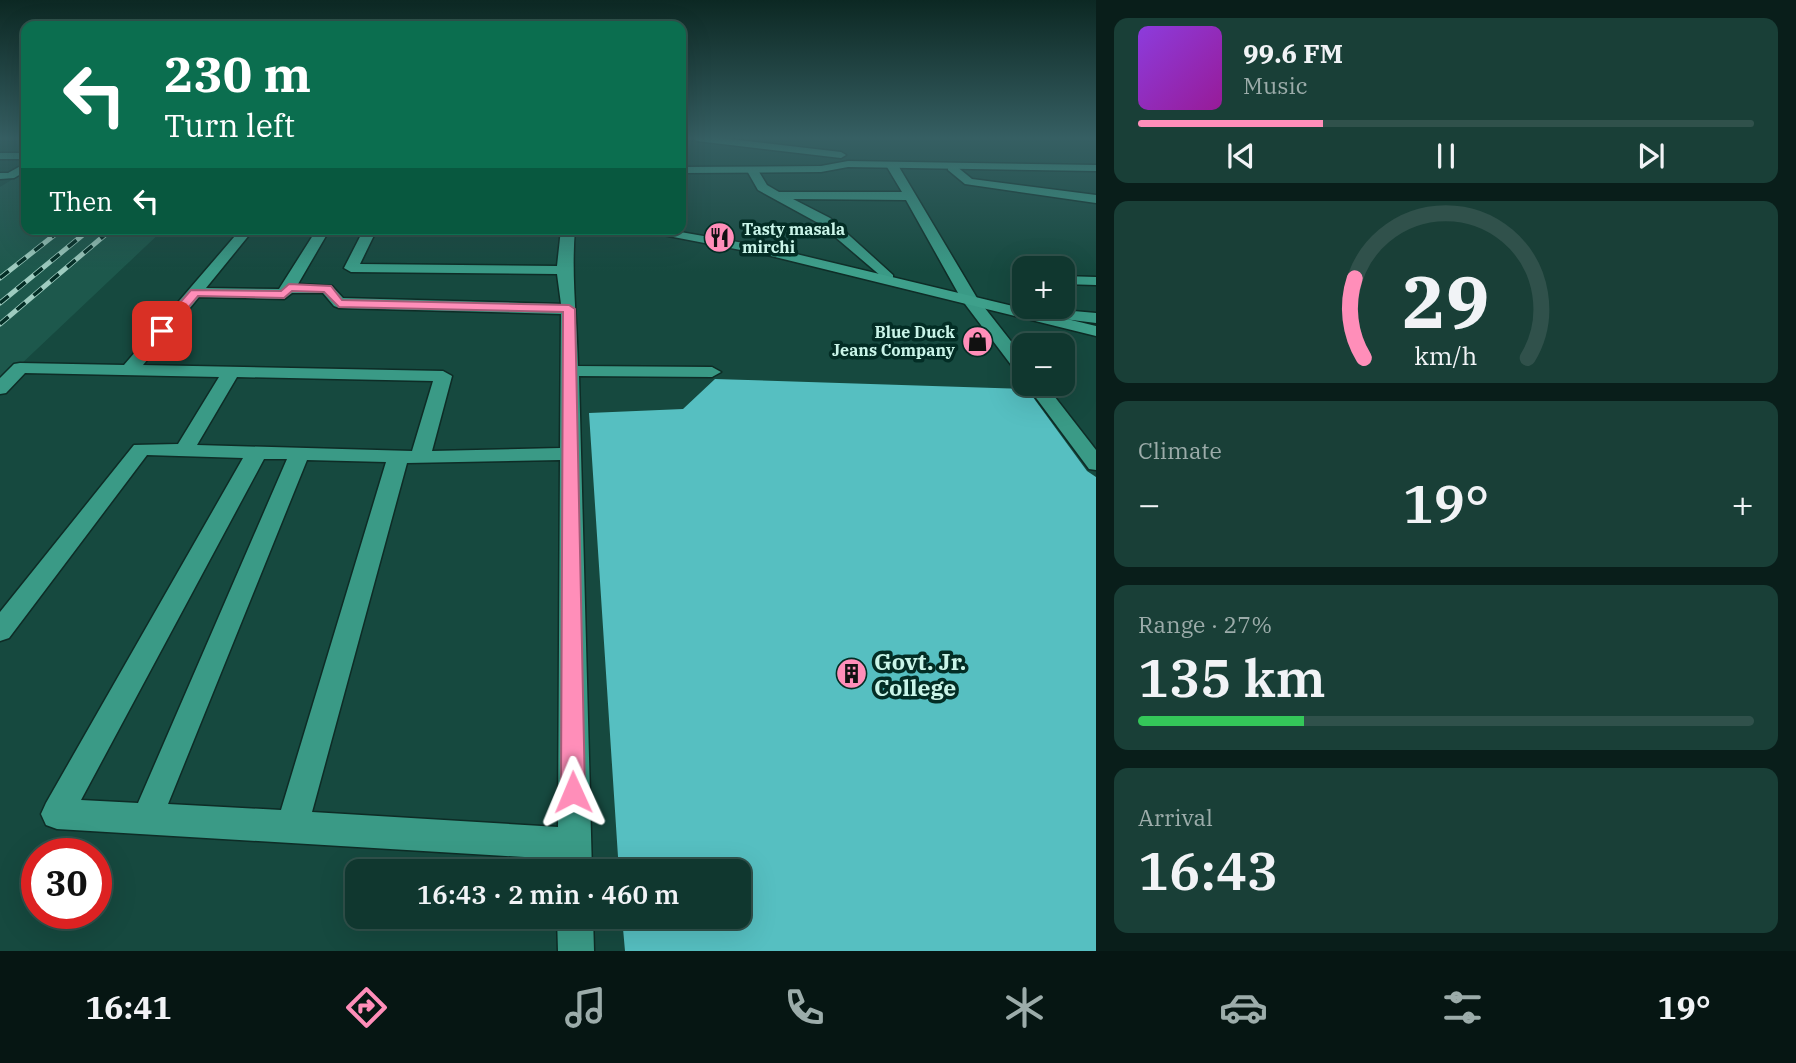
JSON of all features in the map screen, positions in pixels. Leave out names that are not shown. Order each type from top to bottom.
[{"type":"street","points":[[759,182],[762,187],[825,221],[888,278]]},
{"type":"street","points":[[902,182],[970,300],[1012,354]]},
{"type":"street","points":[[972,182],[1096,199]]},
{"type":"street","points":[[1040,190],[1058,203],[1096,212]]},
{"type":"street","points":[[778,195],[910,196]]},
{"type":"street","points":[[129,370],[243,235]]},
{"type":"street","points":[[195,292],[284,294],[320,235]]},
{"type":"street","points":[[368,235],[351,268],[564,270]]},
{"type":"street","points":[[257,452],[57,814],[292,826],[574,858],[569,309],[564,270],[567,235]]},
{"type":"street","points":[[673,235],[767,251],[888,278],[970,300],[1012,307]]},
{"type":"street","points":[[1075,280],[1096,281]]},
{"type":"street","points":[[289,288],[327,289],[339,303],[569,309]]},
{"type":"street","points":[[1075,316],[1096,318]]},
{"type":"street","points":[[1071,319],[1096,331]]},
{"type":"street","points":[[0,389],[20,368],[443,376],[409,457],[292,826]]},
{"type":"street","points":[[184,450],[232,371]]},
{"type":"street","points":[[569,371],[712,372]]},
{"type":"street","points":[[1044,396],[1096,464]]},
{"type":"street","points":[[0,631],[141,449],[409,457],[569,454]]},
{"type":"street","points":[[147,818],[300,453]]},
{"type":"street","points":[[575,929],[576,951]]},
{"type":"shaded area","points":[[8,182],[21,182],[21,235],[158,235],[0,384],[0,187]]},
{"type":"building","name":"Govt. Jr. College","points":[[715,379],[1012,389],[1012,396],[1032,396],[1087,471],[1096,477],[1096,951],[625,951],[623,929],[751,929],[751,859],[618,859],[589,413],[683,409]]},
{"type":"railway","points":[[0,278],[54,235]]},
{"type":"railway","points":[[0,303],[83,235]]},
{"type":"railway","points":[[0,324],[105,235]]},
{"type":"place","name":"Tasty masala mirchi","points":[[719,238]]},
{"type":"place","name":"Blue Duck Jeans Company","points":[[978,341]]},
{"type":"place","name":"Govt. Jr. College","points":[[851,674]]},
{"type":"route","points":[[162,331],[195,292],[284,294],[289,288],[327,289],[339,303],[569,309],[573,792]]}]
